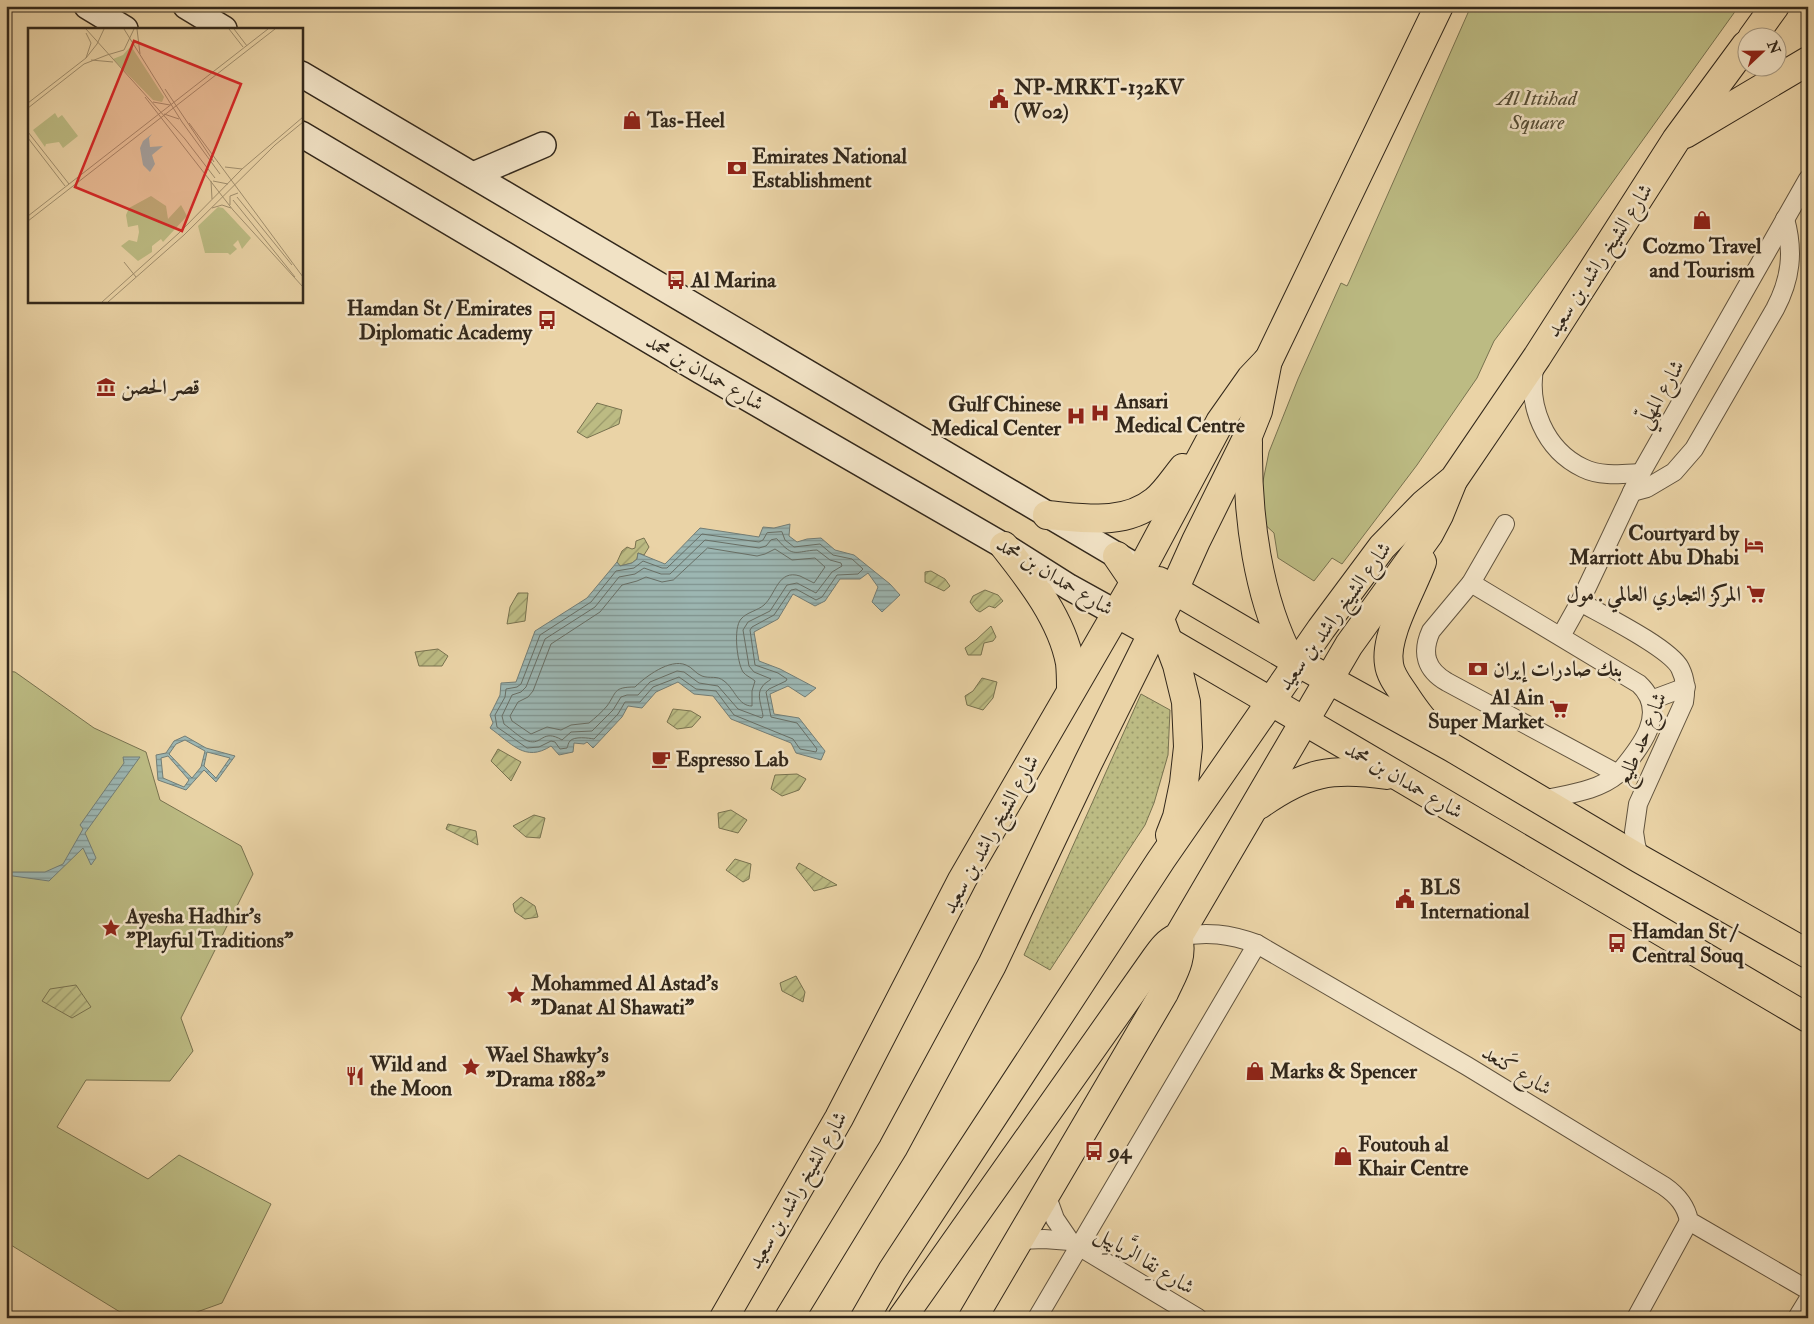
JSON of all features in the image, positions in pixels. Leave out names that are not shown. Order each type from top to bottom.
[{"type":"main road","points":[[87,6],[123,28]]},
{"type":"main road","points":[[186,6],[222,28]]},
{"type":"main road","name":"شارع الشيخ راشد بن سعيد","points":[[724,1318],[839,1118],[962,880],[1137,577],[1220,422],[1251,378],[1268,358],[1439,6]]},
{"type":"main road","points":[[1759,28],[1775,6]]},
{"type":"main road","name":"شارع الشيخ راشد بن سعيد","points":[[902,1318],[1154,958],[1164,946],[1178,937],[1349,645],[1418,551],[1439,514],[1454,479],[1536,357],[1676,140],[1736,59]]},
{"type":"main road","points":[[1676,140],[1805,64]]},
{"type":"main road","points":[[302,75],[1116,556],[1137,577],[1177,665],[1186,702],[1188,747],[1184,783],[1177,817],[1161,860]]},
{"type":"main road","name":"شارع حمدان بن محمد","points":[[302,135],[701,371],[1004,546],[1068,587],[1116,613],[1161,631],[1271,703],[1310,713],[1347,746],[1808,1018]]},
{"type":"main road","points":[[473,176],[543,145]]},
{"type":"main road","name":"شارع الشيخ راشد بن سعيد","points":[[789,1318],[892,1148],[992,966],[1084,772],[1161,631],[1174,590],[1190,553],[1248,436],[1258,411],[1268,358]]},
{"type":"main road","points":[[1047,515],[1110,518],[1127,516],[1144,508],[1165,492],[1220,422]]},
{"type":"main road","points":[[1248,436],[1251,517],[1257,557],[1266,595],[1295,663],[1310,713]]},
{"type":"main road","name":"شارع الشيخ راشد بن سعيد","points":[[866,1318],[898,1263],[1161,860],[1271,703],[1295,663],[1382,547],[1424,504],[1454,479]]},
{"type":"main road","points":[[1439,514],[1415,581],[1393,630],[1389,644],[1388,664],[1412,706],[1430,728],[1451,747]]},
{"type":"main road","points":[[1004,546],[1044,602],[1064,640],[1070,665],[1072,690]]},
{"type":"main road","points":[[1137,577],[1174,590],[1295,663],[1329,678],[1451,747],[1640,859],[1808,954]]},
{"type":"main road","points":[[1255,807],[1277,792],[1295,783],[1330,772],[1348,770],[1398,776]]},
{"type":"main road","points":[[972,1318],[1164,994],[1180,956],[1181,946],[1178,937]]},
{"type":"street","name":"شارع المهلّي","points":[[1561,636],[1580,602],[1641,473],[1808,180]]},
{"type":"street","points":[[1632,492],[1660,481],[1674,472],[1694,449],[1775,309],[1785,288],[1790,265],[1791,249],[1785,219]]},
{"type":"street","points":[[1536,357],[1532,376],[1532,395],[1540,422],[1555,446],[1567,458],[1585,469],[1604,474],[1641,473]]},
{"type":"street","points":[[1504,524],[1471,583],[1431,631],[1425,651],[1431,670],[1438,677],[1618,774]]},
{"type":"street","name":"شارع حد طليع","points":[[1471,583],[1639,684],[1651,700],[1653,712],[1649,728],[1618,774],[1598,786],[1543,800]]},
{"type":"street","name":"شارع حد طليع","points":[[1580,602],[1666,652],[1681,669],[1686,687],[1684,702],[1638,804],[1634,832],[1640,859]]},
{"type":"street","points":[[1651,700],[1686,687]]},
{"type":"street","name":"شارع كَنعد","points":[[1178,937],[1194,934],[1226,934],[1257,944],[1467,1066],[1664,1186],[1680,1200],[1687,1211],[1689,1221]]},
{"type":"street","points":[[1037,1318],[1074,1244],[1257,944]]},
{"type":"street","name":"شارع نِقا الرَّيايِيل","points":[[1046,1194],[1055,1219],[1074,1244]]},
{"type":"street","points":[[1636,1318],[1689,1221],[1808,1290]]},
{"type":"street","name":"شارع نِقا الرَّيايِيل","points":[[1019,1240],[1044,1239],[1074,1244],[1198,1318]]},
{"type":"street","points":[[1797,1318],[1808,1300]]},
{"type":"green space","name":"Al Ittihad Square","points":[[1471,6],[1739,6],[1576,233],[1494,341],[1477,378],[1417,465],[1342,564],[1332,558],[1314,581],[1278,558],[1274,533],[1261,521],[1262,486],[1269,452],[1298,379],[1341,283],[1347,286],[1349,282]]},
{"type":"green space","points":[[597,403],[622,410],[619,424],[587,438],[577,432]]},
{"type":"green space","points":[[644,538],[649,547],[644,555],[638,553],[637,559],[632,563],[620,566],[617,562],[622,551],[627,547],[635,548],[636,541]]},
{"type":"green space","points":[[931,571],[945,579],[950,586],[944,591],[925,582],[925,572]]},
{"type":"green space","points":[[985,590],[998,595],[1003,601],[995,608],[989,606],[980,612],[970,602],[973,596]]},
{"type":"green space","points":[[518,593],[528,593],[525,621],[507,624],[510,607]]},
{"type":"green space","points":[[991,626],[996,637],[993,641],[984,643],[981,655],[968,655],[965,648]]},
{"type":"green space","points":[[438,649],[448,656],[442,666],[419,666],[415,652]]},
{"type":"green space","points":[[6,671],[15,672],[94,728],[146,752],[160,800],[241,846],[253,874],[181,1018],[193,1051],[170,1081],[86,1080],[57,1127],[148,1179],[179,1155],[271,1204],[222,1303],[180,1318],[120,1312],[6,1242]]},
{"type":"green space","points":[[982,678],[997,682],[993,698],[983,710],[967,705],[965,696],[973,691]]},
{"type":"green space","points":[[1141,694],[1170,710],[1168,755],[1154,803],[1145,825],[1050,970],[1024,955]]},
{"type":"green space","points":[[673,709],[691,711],[701,717],[692,727],[677,729],[667,722]]},
{"type":"green space","points":[[498,749],[521,762],[511,781],[491,761]]},
{"type":"green space","points":[[797,774],[806,779],[799,790],[782,796],[771,789],[775,775]]},
{"type":"green space","points":[[731,810],[747,820],[738,833],[719,828],[718,813]]},
{"type":"green space","points":[[534,815],[545,818],[540,838],[526,837],[513,826]]},
{"type":"green space","points":[[448,824],[476,831],[478,845],[446,829]]},
{"type":"green space","points":[[735,859],[751,864],[749,879],[743,882],[726,870]]},
{"type":"green space","points":[[799,863],[837,885],[814,891],[796,868]]},
{"type":"green space","points":[[521,897],[535,906],[538,917],[525,919],[515,912],[513,904]]},
{"type":"green space","points":[[796,976],[805,992],[803,1002],[782,991],[780,983]]},
{"type":"green space","points":[[76,985],[91,1007],[72,1018],[42,1001],[50,989]]},
{"type":"water","points":[[790,524],[789,536],[797,542],[821,538],[835,550],[854,555],[890,584],[900,595],[882,612],[872,602],[878,587],[868,573],[860,579],[840,579],[825,601],[815,606],[793,594],[778,619],[754,632],[759,661],[780,669],[816,688],[805,697],[788,686],[770,694],[774,714],[799,718],[825,751],[821,760],[796,753],[791,743],[731,719],[713,696],[694,694],[678,682],[656,692],[642,708],[628,706],[622,717],[593,748],[587,742],[584,744],[574,743],[573,752],[559,755],[551,746],[542,751],[526,752],[512,745],[490,728],[493,723],[490,715],[500,695],[501,683],[516,682],[535,631],[587,598],[617,562],[620,566],[632,563],[637,559],[638,553],[665,564],[700,528],[759,537],[763,527],[774,528]]},
{"type":"water","points":[[185,736],[206,748],[235,756],[216,782],[204,770],[186,790],[158,780],[156,755],[166,753],[174,741]],"holes":[[[185,740],[205,751],[201,767],[192,778],[169,754],[176,744]],[[207,752],[230,758],[216,778],[204,766]],[[168,756],[189,780],[184,787],[163,778],[161,758]]]},
{"type":"water","points":[[123,757],[140,757],[85,833],[96,858],[91,865],[83,848],[49,881],[6,875],[7,872],[45,872],[63,864],[83,829],[80,825],[124,763]]},
{"type":"place","name":"NP-MRKT-132KV (W02)","points":[[999,99]]},
{"type":"place","name":"Tas-Heel","points":[[632,120]]},
{"type":"place","name":"Emirates National Establishment","points":[[737,168]]},
{"type":"place","name":"Cozmo Travel and Tourism","points":[[1702,220]]},
{"type":"place","name":"Al Marina","points":[[676,280]]},
{"type":"place","name":"Hamdan St / Emirates Diplomatic Academy","points":[[547,320]]},
{"type":"place","name":"قصر الحصن","points":[[106,387]]},
{"type":"place","name":"Ansari Medical Centre","points":[[1100,413]]},
{"type":"place","name":"Gulf Chinese Medical Center","points":[[1076,416]]},
{"type":"place","name":"Courtyard by Marriott Abu Dhabi","points":[[1754,545]]},
{"type":"place","name":"المركز التجاري العالمي . مول","points":[[1756,594]]},
{"type":"place","name":"بنك صادرات إيران","points":[[1478,669]]},
{"type":"place","name":"Al Ain Super Market","points":[[1559,709]]},
{"type":"place","name":"Espresso Lab","points":[[661,759]]},
{"type":"place","name":"BLS International","points":[[1405,899]]},
{"type":"place","name":"Ayesha Hadhir's \"Playful Traditions\"","points":[[111,928]]},
{"type":"place","name":"Hamdan St / Central Souq","points":[[1617,943]]},
{"type":"place","name":"Mohammed Al Astad's \"Danat Al Shawati\"","points":[[516,995]]},
{"type":"place","name":"Wael Shawky's \"Drama 1882\"","points":[[471,1067]]},
{"type":"place","name":"Marks & Spencer","points":[[1255,1071]]},
{"type":"place","name":"Wild and the Moon","points":[[355,1076]]},
{"type":"place","name":"94","points":[[1094,1151]]},
{"type":"place","name":"Foutouh al Khair Centre","points":[[1343,1156]]}]
